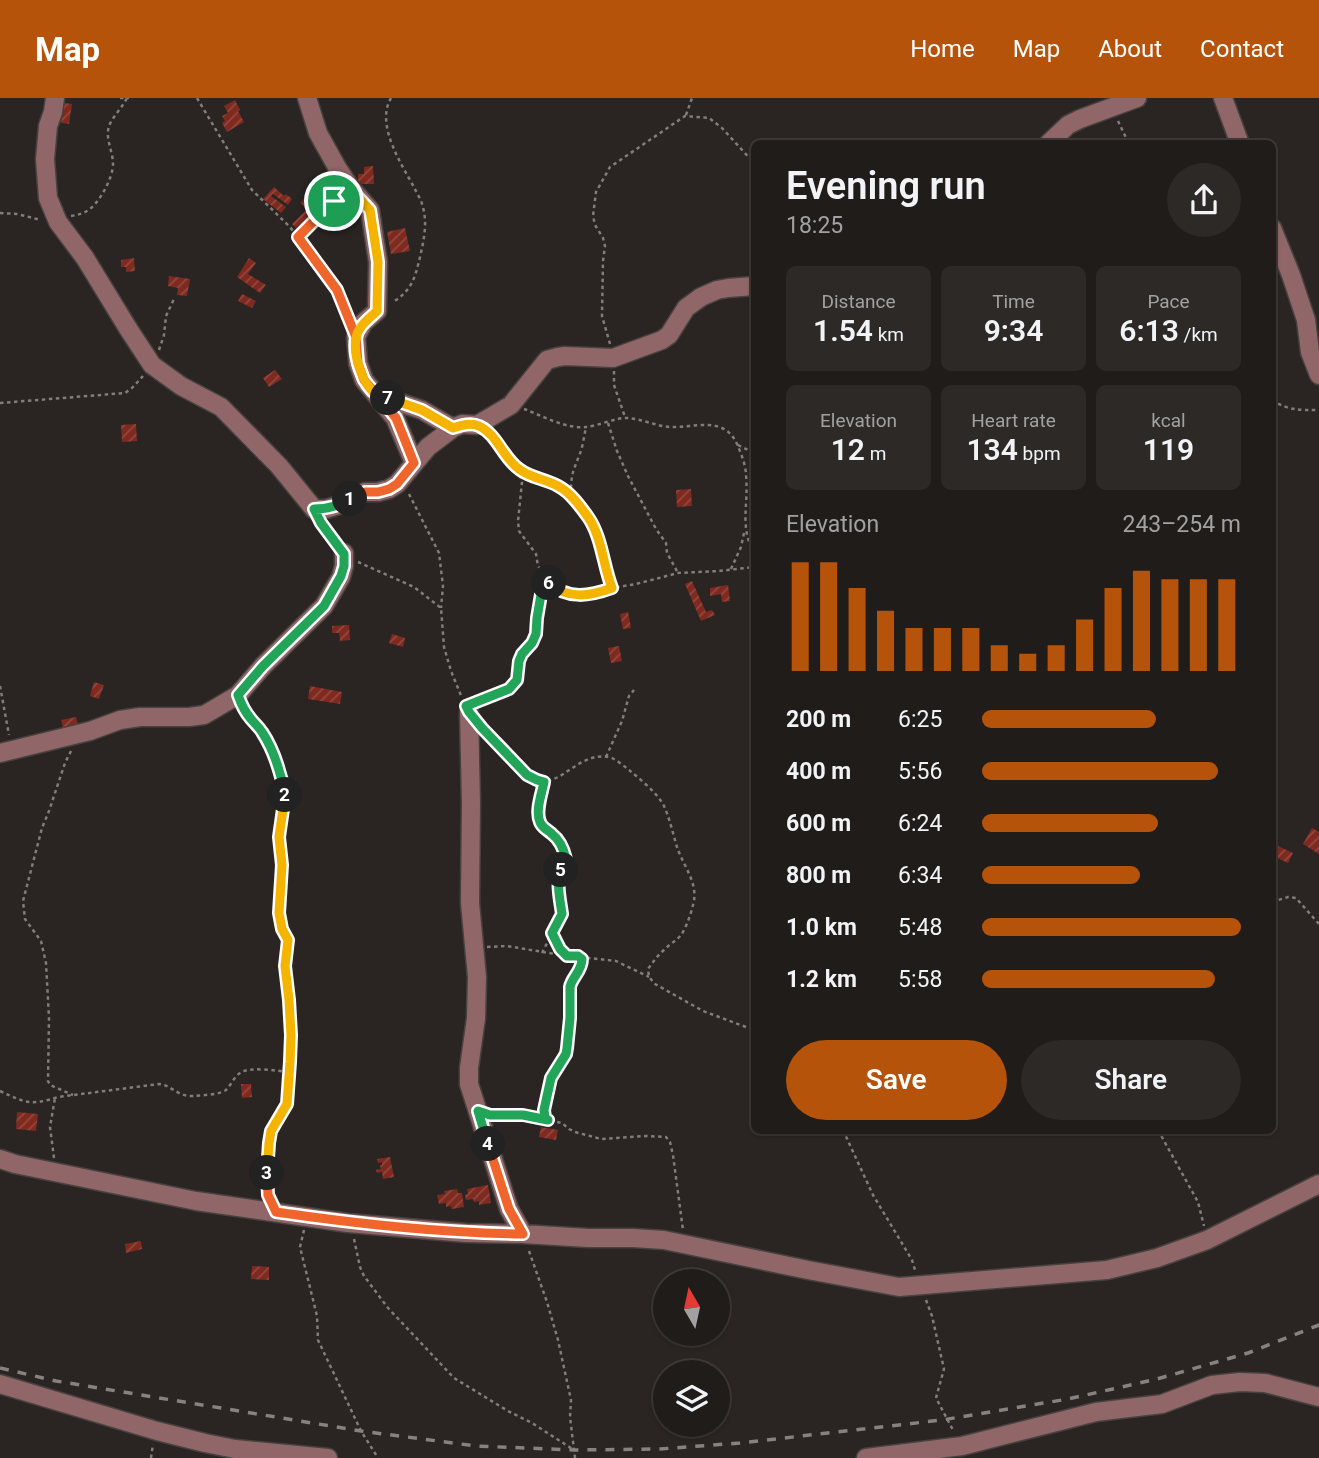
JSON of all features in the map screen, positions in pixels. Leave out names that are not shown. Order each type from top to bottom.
[{"type":"street","points":[[55,98],[44,159],[48,198],[57,220],[85,258],[152,365],[181,386],[222,407],[279,466],[314,509],[326,509],[365,492],[378,492],[397,484],[428,447],[453,428],[462,424],[477,425],[511,405],[547,360],[565,356],[613,358],[662,340],[669,335],[686,307],[701,297],[716,290],[751,286]]},
{"type":"street","points":[[307,98],[318,133],[349,187],[370,210],[378,262],[377,311],[363,323],[356,337],[358,363],[364,380],[396,418],[409,468]]},
{"type":"street","points":[[1052,140],[1068,125],[1092,113],[1137,98]]},
{"type":"street","points":[[1223,98],[1239,140]]},
{"type":"street","points":[[1276,238],[1306,320],[1310,352],[1319,375]]},
{"type":"street","points":[[377,395],[422,410],[453,428]]},
{"type":"street","points":[[6,751],[120,720],[204,715],[238,695],[263,666],[324,606],[341,576],[344,554]]},
{"type":"street","points":[[467,709],[471,804],[470,903],[477,977],[469,1084],[509,1209],[523,1234]]},
{"type":"street","points":[[0,1159],[196,1201],[348,1223],[466,1233],[664,1240],[899,1287],[1107,1270],[1157,1258],[1207,1240],[1319,1184]]},
{"type":"street","points":[[866,1458],[962,1446],[1096,1412],[1162,1404],[1212,1385],[1265,1383],[1319,1397]]},
{"type":"street","points":[[0,1384],[205,1443],[235,1449],[328,1458]]},
{"type":"path","points":[[120,98],[128,98]]},
{"type":"path","points":[[0,213],[57,220],[78,215],[93,206],[105,188],[113,168],[109,128],[128,98]]},
{"type":"path","points":[[197,98],[252,190],[290,227],[337,290],[356,337]]},
{"type":"path","points":[[377,311],[405,294],[411,286],[425,238],[426,225],[422,202],[394,150],[390,137],[386,113],[391,98]]},
{"type":"path","points":[[625,417],[614,385],[613,358],[602,316],[605,246],[593,216],[596,192],[610,167],[685,116],[692,98]]},
{"type":"path","points":[[1112,107],[1127,140]]},
{"type":"path","points":[[685,116],[709,118],[751,160]]},
{"type":"path","points":[[298,237],[349,187]]},
{"type":"path","points":[[0,403],[125,393],[152,365],[164,335],[166,316],[174,299]]},
{"type":"path","points":[[1276,403],[1292,410],[1319,410]]},
{"type":"path","points":[[511,405],[570,426],[586,427],[625,417],[670,427],[715,425],[732,435],[747,473],[745,530],[731,569]]},
{"type":"path","points":[[608,423],[628,476],[666,543],[667,553],[678,573]]},
{"type":"path","points":[[477,425],[488,433],[518,469],[522,482],[519,531],[536,554],[538,566],[552,586],[568,594],[582,596],[678,573],[751,567]]},
{"type":"path","points":[[570,496],[570,478],[580,454],[586,427]]},
{"type":"path","points":[[738,445],[751,452]]},
{"type":"path","points":[[409,468],[408,492],[439,552],[443,586],[441,608],[444,647],[467,709],[527,775],[537,780],[544,782],[561,776],[587,760],[606,757],[615,759],[636,776],[657,796],[664,807],[693,883],[694,905],[682,934],[659,954],[648,970],[649,977]]},
{"type":"path","points":[[518,469],[559,486],[589,519],[597,534],[612,588]]},
{"type":"path","points":[[314,509],[344,554],[414,587],[441,608]]},
{"type":"path","points":[[745,530],[751,546]]},
{"type":"path","points":[[467,709],[509,689],[517,680],[519,661],[536,634],[544,577]]},
{"type":"path","points":[[0,687],[6,751]]},
{"type":"path","points":[[606,757],[622,721],[629,696],[634,690]]},
{"type":"path","points":[[238,695],[246,712],[268,741],[285,797],[279,837],[282,865],[279,913],[282,929],[288,940],[285,966],[291,1035],[287,1104],[271,1131],[269,1143],[267,1188],[276,1212]]},
{"type":"path","points":[[73,1096],[50,1085],[48,1081],[46,963],[41,941],[25,919],[23,901],[42,828],[65,763],[80,733]]},
{"type":"path","points":[[541,953],[562,914],[558,880],[566,859],[559,842],[539,821],[544,782]]},
{"type":"path","points":[[1276,901],[1296,898],[1319,925]]},
{"type":"path","points":[[552,933],[567,956]]},
{"type":"path","points":[[474,945],[507,946],[541,953],[616,961],[649,977],[655,984],[703,1011],[751,1029]]},
{"type":"path","points":[[548,1120],[544,1110],[551,1078],[566,1054],[570,987],[580,971],[580,957]]},
{"type":"path","points":[[0,1091],[31,1104],[55,1098],[159,1084],[164,1084],[176,1093],[193,1096],[223,1092],[240,1073],[247,1070],[289,1072]]},
{"type":"path","points":[[55,1098],[51,1115],[51,1135],[54,1162],[61,1173]]},
{"type":"path","points":[[478,1111],[490,1115],[523,1115],[562,1123],[575,1132],[601,1139],[666,1137],[673,1155],[686,1244]]},
{"type":"path","points":[[845,1134],[873,1195],[912,1260],[932,1316],[944,1368],[936,1398],[962,1446]]},
{"type":"path","points":[[1160,1134],[1198,1202],[1207,1240]]},
{"type":"path","points":[[308,1217],[300,1247],[317,1316],[318,1340],[361,1431],[378,1458]]},
{"type":"path","points":[[348,1223],[364,1276],[388,1308],[454,1378],[574,1450]]},
{"type":"path","points":[[523,1234],[558,1340],[570,1400],[575,1458]]},
{"type":"building","points":[[235,100],[244,122],[227,132],[222,123],[225,121],[222,116],[228,113],[224,106]]},
{"type":"building","points":[[64,103],[72,104],[69,124],[61,123]]},
{"type":"building","points":[[373,166],[374,184],[358,184],[358,174],[364,174],[364,167]]},
{"type":"building","points":[[274,187],[292,199],[288,205],[273,194],[271,196],[286,207],[281,213],[263,199]]},
{"type":"building","points":[[320,195],[326,200],[313,214],[300,203],[306,196],[313,203]]},
{"type":"building","points":[[305,211],[313,219],[302,230],[298,226],[296,228],[292,224]]},
{"type":"building","points":[[405,228],[410,251],[391,254],[387,232]]},
{"type":"building","points":[[134,258],[135,271],[126,272],[126,267],[121,267],[121,260]]},
{"type":"building","points":[[249,258],[256,263],[248,274],[266,285],[260,293],[237,277]]},
{"type":"building","points":[[169,276],[190,279],[187,296],[177,295],[178,288],[168,286]]},
{"type":"building","points":[[242,294],[256,301],[252,308],[238,301]]},
{"type":"building","points":[[275,370],[282,379],[269,387],[263,378]]},
{"type":"building","points":[[136,424],[137,441],[122,442],[121,425]]},
{"type":"building","points":[[691,489],[692,506],[677,507],[676,490]]},
{"type":"building","points":[[692,581],[706,612],[712,610],[715,615],[701,621],[685,584]]},
{"type":"building","points":[[728,585],[730,601],[722,602],[721,594],[710,596],[710,588]]},
{"type":"building","points":[[628,612],[631,628],[623,629],[620,614]]},
{"type":"building","points":[[349,625],[350,640],[340,641],[339,633],[332,633],[332,626]]},
{"type":"building","points":[[392,634],[405,638],[403,647],[389,643]]},
{"type":"building","points":[[619,646],[622,661],[611,663],[608,648]]},
{"type":"building","points":[[94,682],[104,685],[99,699],[90,696]]},
{"type":"building","points":[[310,686],[342,692],[340,704],[308,699]]},
{"type":"building","points":[[76,717],[78,725],[63,728],[61,720]]},
{"type":"building","points":[[1312,828],[1319,832],[1319,854],[1303,844]]},
{"type":"building","points":[[1278,846],[1293,853],[1288,863],[1276,857]]},
{"type":"building","points":[[241,1084],[251,1084],[252,1097],[242,1098]]},
{"type":"building","points":[[17,1112],[38,1114],[36,1131],[16,1129]]},
{"type":"building","points":[[541,1127],[558,1130],[556,1140],[539,1137]]},
{"type":"building","points":[[390,1157],[394,1177],[383,1179],[382,1172],[377,1173],[376,1170],[381,1169],[382,1165],[377,1159]]},
{"type":"building","points":[[488,1185],[491,1203],[479,1205],[479,1201],[466,1200],[467,1189]]},
{"type":"building","points":[[457,1189],[458,1193],[462,1193],[464,1207],[452,1209],[451,1206],[446,1207],[446,1203],[439,1204],[437,1195]]},
{"type":"building","points":[[141,1241],[142,1249],[126,1253],[125,1244]]},
{"type":"building","points":[[252,1266],[269,1267],[269,1280],[251,1279]]},
{"type":"railway","points":[[0,1368],[56,1381],[361,1431],[476,1446],[574,1450],[660,1449],[740,1443],[942,1420],[1068,1399],[1157,1379],[1248,1353],[1319,1325]]},
{"type":"route","points":[[334,201],[298,237],[337,290],[356,337],[358,363],[364,380],[396,418],[414,463],[397,484],[389,489],[365,492],[342,504],[326,509],[314,509],[344,554],[341,576],[324,606],[263,666],[238,695],[246,712],[268,741],[285,797],[279,830],[282,855],[279,913],[282,929],[288,940],[285,966],[291,1035],[290,1062],[287,1104],[271,1131],[269,1143],[268,1195],[276,1212],[348,1223],[466,1233],[523,1234],[509,1209],[478,1111],[490,1115],[523,1115],[548,1120],[544,1110],[551,1078],[566,1054],[571,982],[580,971],[582,959],[578,956],[567,956],[552,933],[562,914],[558,880],[566,859],[562,846],[539,821],[544,782],[527,775],[482,728],[466,706],[509,689],[517,680],[519,661],[536,634],[544,577],[552,586],[568,594],[582,596],[612,588],[597,534],[589,519],[559,486],[518,469],[488,433],[477,425],[462,424],[453,428],[422,410],[377,395],[364,380],[358,363],[356,349],[356,337],[363,323],[377,311],[378,262],[373,223],[370,210],[349,187],[334,201]]}]
